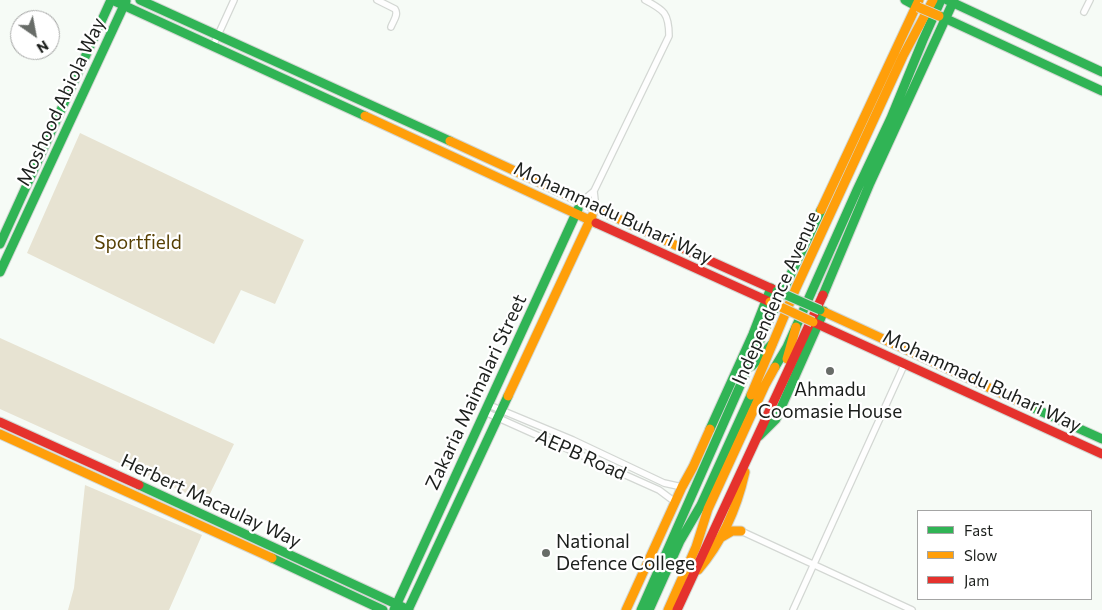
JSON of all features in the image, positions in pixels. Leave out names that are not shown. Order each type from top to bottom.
[{"type":"main road","name":"Mohammadu Buhari Way","points":[[112,0],[125,3],[213,46],[576,214],[1102,454]]},
{"type":"main road","name":"Moshood Abiola Way","points":[[0,244],[112,0]]},
{"type":"main road","name":"Mohammadu Buhari Way","points":[[140,0],[1102,439]]},
{"type":"main road","points":[[905,0],[918,4],[1102,91]]},
{"type":"main road","name":"Independence Avenue","points":[[649,610],[680,541],[701,505],[735,431],[807,263],[903,56],[933,0]]},
{"type":"main road","points":[[780,386],[796,327],[852,199],[891,118],[941,0]]},
{"type":"main road","points":[[677,610],[823,294],[950,1],[1102,72]]},
{"type":"main road","name":"Moshood Abiola Way","points":[[0,272],[125,3]]},
{"type":"main road","name":"Independence Avenue","points":[[641,610],[766,327],[918,4]]},
{"type":"main road","name":"Zakaria Maimalari Street","points":[[395,607],[582,202]]},
{"type":"main road","points":[[18,205],[28,210]]},
{"type":"main road","name":"Zakaria Maimalari Street","points":[[409,610],[596,209]]},
{"type":"main road","points":[[626,610],[774,289]]},
{"type":"main road","points":[[757,438],[776,419],[822,310]]},
{"type":"main road","name":"Independence Avenue","points":[[668,610],[696,547],[708,509],[720,482],[765,385],[796,327]]},
{"type":"main road","points":[[746,372],[772,344]]},
{"type":"main road","points":[[1013,412],[1019,401]]},
{"type":"main road","name":"Herbert Macaulay Way","points":[[0,422],[208,516],[395,607],[409,610]]},
{"type":"main road","name":"Herbert Macaulay Way","points":[[0,434],[383,610]]},
{"type":"main road","points":[[693,575],[706,562],[732,512],[739,495],[747,458]]},
{"type":"main road","points":[[732,512],[734,522],[741,531]]},
{"type":"main road","points":[[720,538],[732,531],[741,531]]},
{"type":"main road","points":[[683,610],[687,586]]},
{"type":"street","points":[[213,46],[234,0]]},
{"type":"street","points":[[377,0],[396,11],[397,14],[391,28]]},
{"type":"street","name":"Zakaria Maimalari Street","points":[[582,202],[594,191],[670,36],[666,14],[660,8],[645,0]]},
{"type":"street","points":[[1084,12],[1090,0]]},
{"type":"street","points":[[594,191],[596,209]]},
{"type":"street","points":[[793,610],[905,363]]},
{"type":"street","name":"AEPB Road","points":[[487,408],[659,490],[675,502]]},
{"type":"street","name":"AEPB Road","points":[[500,414],[582,444],[664,483],[682,487]]},
{"type":"street","points":[[741,531],[912,610]]},
{"type":"green space","name":"Sportfield","points":[[80,133],[304,240],[275,304],[241,290],[214,344],[27,253]]},
{"type":"green space","points":[[0,338],[234,444],[206,502],[0,409]]},
{"type":"green space","points":[[85,485],[202,535],[169,610],[68,610],[74,588]]},
{"type":"traffic: fast","points":[[0,244],[111,0]]},
{"type":"traffic: fast","points":[[112,0],[365,116]]},
{"type":"traffic: fast","points":[[140,0],[450,141]]},
{"type":"traffic: fast","points":[[905,0],[918,7]]},
{"type":"traffic: fast","points":[[775,367],[787,347],[891,118],[941,0]]},
{"type":"traffic: fast","points":[[947,0],[1102,72]]},
{"type":"traffic: fast","points":[[823,295],[870,183],[954,0]]},
{"type":"traffic: fast","points":[[0,272],[126,1]]},
{"type":"traffic: fast","points":[[940,16],[1102,91]]},
{"type":"traffic: fast","points":[[394,610],[578,209]]},
{"type":"traffic: fast","points":[[641,610],[766,327],[821,210]]},
{"type":"traffic: fast","points":[[710,429],[753,334],[771,288]]},
{"type":"traffic: fast","points":[[777,291],[820,310]]},
{"type":"traffic: fast","points":[[759,436],[776,419],[824,311]]},
{"type":"traffic: fast","points":[[752,366],[772,344]]},
{"type":"traffic: fast","points":[[649,610],[680,541],[701,505],[751,395]]},
{"type":"traffic: fast","points":[[408,610],[508,396]]},
{"type":"traffic: fast","points":[[1031,407],[1102,439]]},
{"type":"traffic: fast","points":[[139,485],[409,610]]},
{"type":"traffic: fast","points":[[272,558],[383,610]]},
{"type":"traffic: slow","points":[[821,210],[919,0]]},
{"type":"traffic: slow","points":[[751,395],[796,288],[903,56],[933,0]]},
{"type":"traffic: slow","points":[[918,7],[939,16]]},
{"type":"traffic: slow","points":[[365,116],[596,223]]},
{"type":"traffic: slow","points":[[450,141],[686,250]]},
{"type":"traffic: slow","points":[[508,396],[592,216]]},
{"type":"traffic: slow","points":[[770,302],[813,322]]},
{"type":"traffic: slow","points":[[820,310],[1031,407]]},
{"type":"traffic: slow","points":[[787,359],[796,327]]},
{"type":"traffic: slow","points":[[668,610],[696,547],[708,509],[775,367]]},
{"type":"traffic: slow","points":[[626,610],[710,429]]},
{"type":"traffic: slow","points":[[0,434],[272,558]]},
{"type":"traffic: slow","points":[[698,570],[707,559],[728,524],[738,499],[745,472]]},
{"type":"traffic: slow","points":[[720,538],[732,531],[741,531]]},
{"type":"traffic: jam","points":[[596,223],[770,302]]},
{"type":"traffic: jam","points":[[686,250],[777,291]]},
{"type":"traffic: jam","points":[[677,610],[823,295]]},
{"type":"traffic: jam","points":[[813,322],[1102,454]]},
{"type":"traffic: jam","points":[[0,422],[139,485]]},
{"type":"place","name":"Ahmadu Coomasie House","points":[[830,371]]},
{"type":"place","name":"National Defence College","points":[[546,553]]}]
